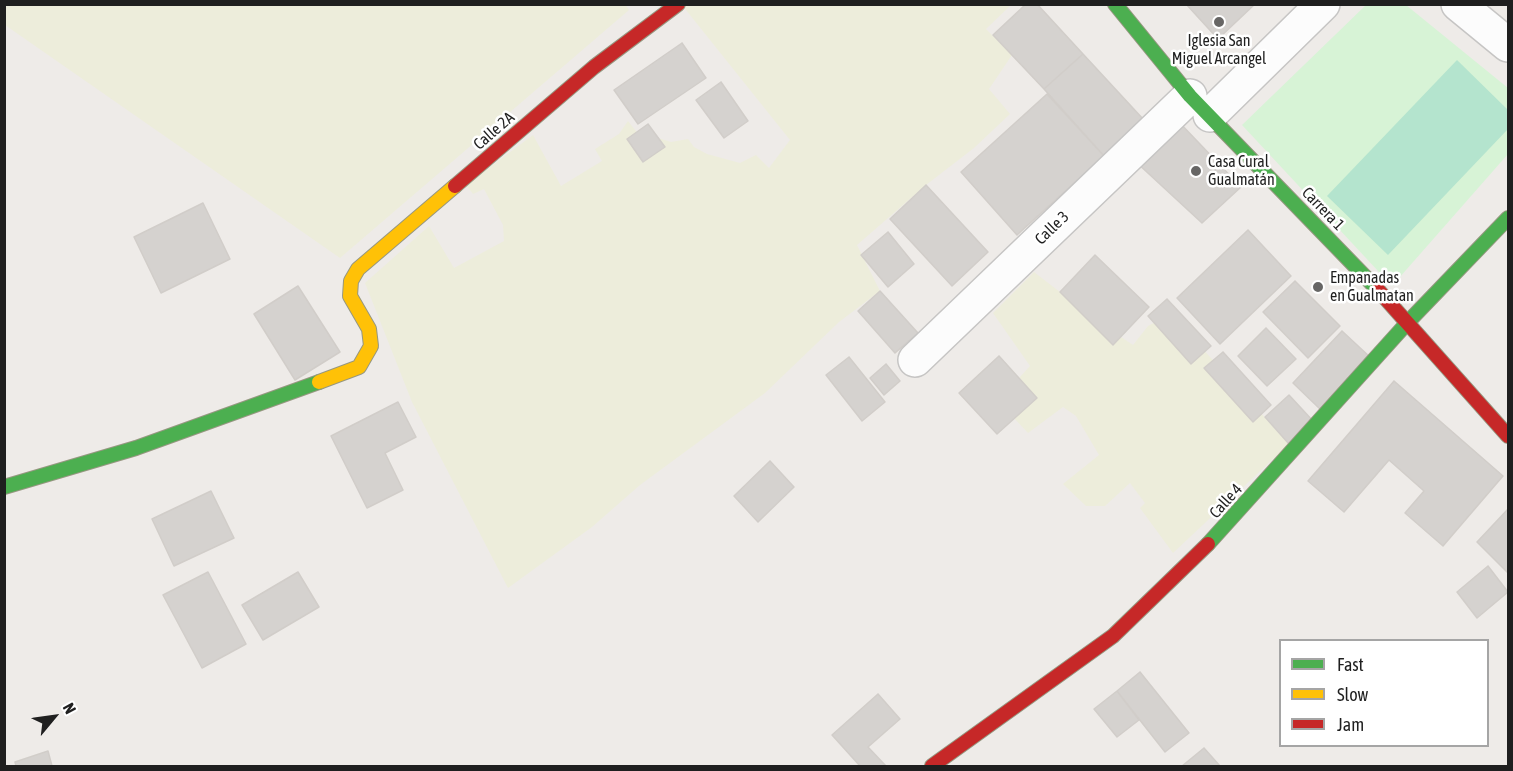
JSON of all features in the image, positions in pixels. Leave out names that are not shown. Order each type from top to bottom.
[{"type":"street","name":"Calle 2A","points":[[4,487],[136,448],[359,367],[371,346],[369,329],[350,296],[351,281],[358,269],[594,67],[678,4]]},
{"type":"street","name":"Carrera 1","points":[[1115,4],[1200,105],[1408,322],[1509,436]]},
{"type":"street","name":"Calle 3","points":[[915,360],[1200,105],[1323,4]]},
{"type":"street","points":[[1458,4],[1509,45]]},
{"type":"street","name":"Calle 4","points":[[932,766],[1113,636],[1221,531],[1408,322],[1509,218]]},
{"type":"green space","points":[[5,4],[625,4],[629,10],[340,258],[5,25]]},
{"type":"green space","points":[[682,5],[1011,5],[986,29],[1012,55],[989,89],[1010,114],[974,148],[926,185],[857,245],[880,291],[839,322],[765,393],[640,485],[592,527],[508,588],[412,402],[365,283],[429,226],[454,268],[504,241],[503,225],[484,189],[473,194],[466,185],[533,135],[561,186],[602,161],[595,149],[619,134],[628,121],[647,145],[658,138],[671,142],[688,139],[694,147],[707,154],[740,163],[756,155],[769,168],[790,140]]},
{"type":"green space","points":[[1366,5],[1406,5],[1508,88],[1508,154],[1392,286],[1242,125]]},
{"type":"green space","points":[[1457,60],[1508,110],[1508,129],[1388,255],[1327,196]]},
{"type":"green space","points":[[1034,272],[1060,292],[1113,345],[1121,337],[1133,345],[1148,326],[1171,314],[1289,444],[1173,553],[1140,508],[1145,503],[1130,483],[1105,506],[1086,506],[1063,484],[1099,455],[1076,416],[1063,407],[1028,433],[998,401],[1030,366],[993,313]]},
{"type":"building","points":[[1026,4],[1037,4],[1083,54],[1044,89],[993,35]]},
{"type":"building","name":"Iglesia San Miguel Arcangel","points":[[1186,4],[1255,4],[1218,39]]},
{"type":"building","points":[[682,43],[706,78],[638,124],[614,90]]},
{"type":"building","points":[[1083,54],[1144,120],[1104,156],[1044,89]]},
{"type":"building","points":[[721,82],[748,121],[724,138],[696,100]]},
{"type":"building","points":[[1047,94],[1104,156],[1017,235],[961,172]]},
{"type":"building","points":[[1178,121],[1241,187],[1202,223],[1136,162]]},
{"type":"building","points":[[648,124],[665,147],[643,162],[627,139]]},
{"type":"building","points":[[926,185],[988,252],[952,286],[890,219]]},
{"type":"building","points":[[203,203],[230,259],[161,293],[134,237]]},
{"type":"building","points":[[1248,230],[1291,276],[1220,344],[1177,298]]},
{"type":"building","points":[[888,232],[914,264],[888,287],[861,255]]},
{"type":"building","points":[[1095,255],[1149,307],[1113,345],[1060,292]]},
{"type":"building","points":[[1295,281],[1340,326],[1308,358],[1263,312]]},
{"type":"building","points":[[298,286],[340,352],[295,380],[254,314]]},
{"type":"building","points":[[880,291],[918,333],[895,353],[858,311]]},
{"type":"building","points":[[1167,299],[1211,346],[1191,364],[1148,316]]},
{"type":"building","points":[[1266,328],[1296,359],[1267,386],[1238,356]]},
{"type":"building","points":[[1342,331],[1371,358],[1321,410],[1293,383]]},
{"type":"building","points":[[1223,352],[1271,405],[1253,422],[1204,368]]},
{"type":"building","points":[[999,356],[1037,398],[997,434],[959,393]]},
{"type":"building","points":[[849,357],[885,402],[862,421],[826,375]]},
{"type":"building","points":[[886,364],[900,381],[884,395],[870,378]]},
{"type":"building","points":[[1394,381],[1503,476],[1443,546],[1405,513],[1424,491],[1389,460],[1344,512],[1308,481]]},
{"type":"building","points":[[1289,395],[1314,422],[1289,444],[1265,417]]},
{"type":"building","points":[[398,402],[416,437],[385,453],[403,490],[367,508],[331,436]]},
{"type":"building","points":[[770,461],[794,487],[758,522],[734,496]]},
{"type":"building","points":[[211,491],[234,538],[174,566],[152,519]]},
{"type":"building","points":[[1508,509],[1508,573],[1477,542]]},
{"type":"building","points":[[1488,566],[1508,592],[1477,618],[1457,592]]},
{"type":"building","points":[[208,572],[246,644],[202,668],[163,595]]},
{"type":"building","points":[[298,572],[319,607],[263,640],[242,605]]},
{"type":"building","points":[[1140,672],[1189,733],[1165,752],[1117,691]]},
{"type":"building","points":[[1117,691],[1139,720],[1117,737],[1094,709]]},
{"type":"building","points":[[878,694],[900,719],[868,747],[886,766],[860,766],[832,735]]},
{"type":"building","points":[[1204,748],[1220,766],[1182,766]]},
{"type":"building","points":[[48,751],[52,766],[16,766],[15,762]]},
{"type":"traffic: fast","points":[[1115,4],[1190,96],[1378,290]]},
{"type":"traffic: fast","points":[[1208,544],[1408,322],[1508,218]]},
{"type":"traffic: fast","points":[[4,487],[136,448],[319,382]]},
{"type":"traffic: slow","points":[[319,382],[359,367],[371,346],[369,329],[350,296],[351,281],[358,269],[455,186]]},
{"type":"traffic: jam","points":[[455,186],[594,67],[678,4]]},
{"type":"traffic: jam","points":[[1378,290],[1508,436]]},
{"type":"traffic: jam","points":[[932,766],[1113,636],[1208,544]]},
{"type":"place","name":"Iglesia San Miguel Arcangel","points":[[1219,22]]},
{"type":"place","name":"Casa Cural Gualmatán","points":[[1196,171]]},
{"type":"place","name":"Empanadas en Gualmatan","points":[[1318,287]]}]
